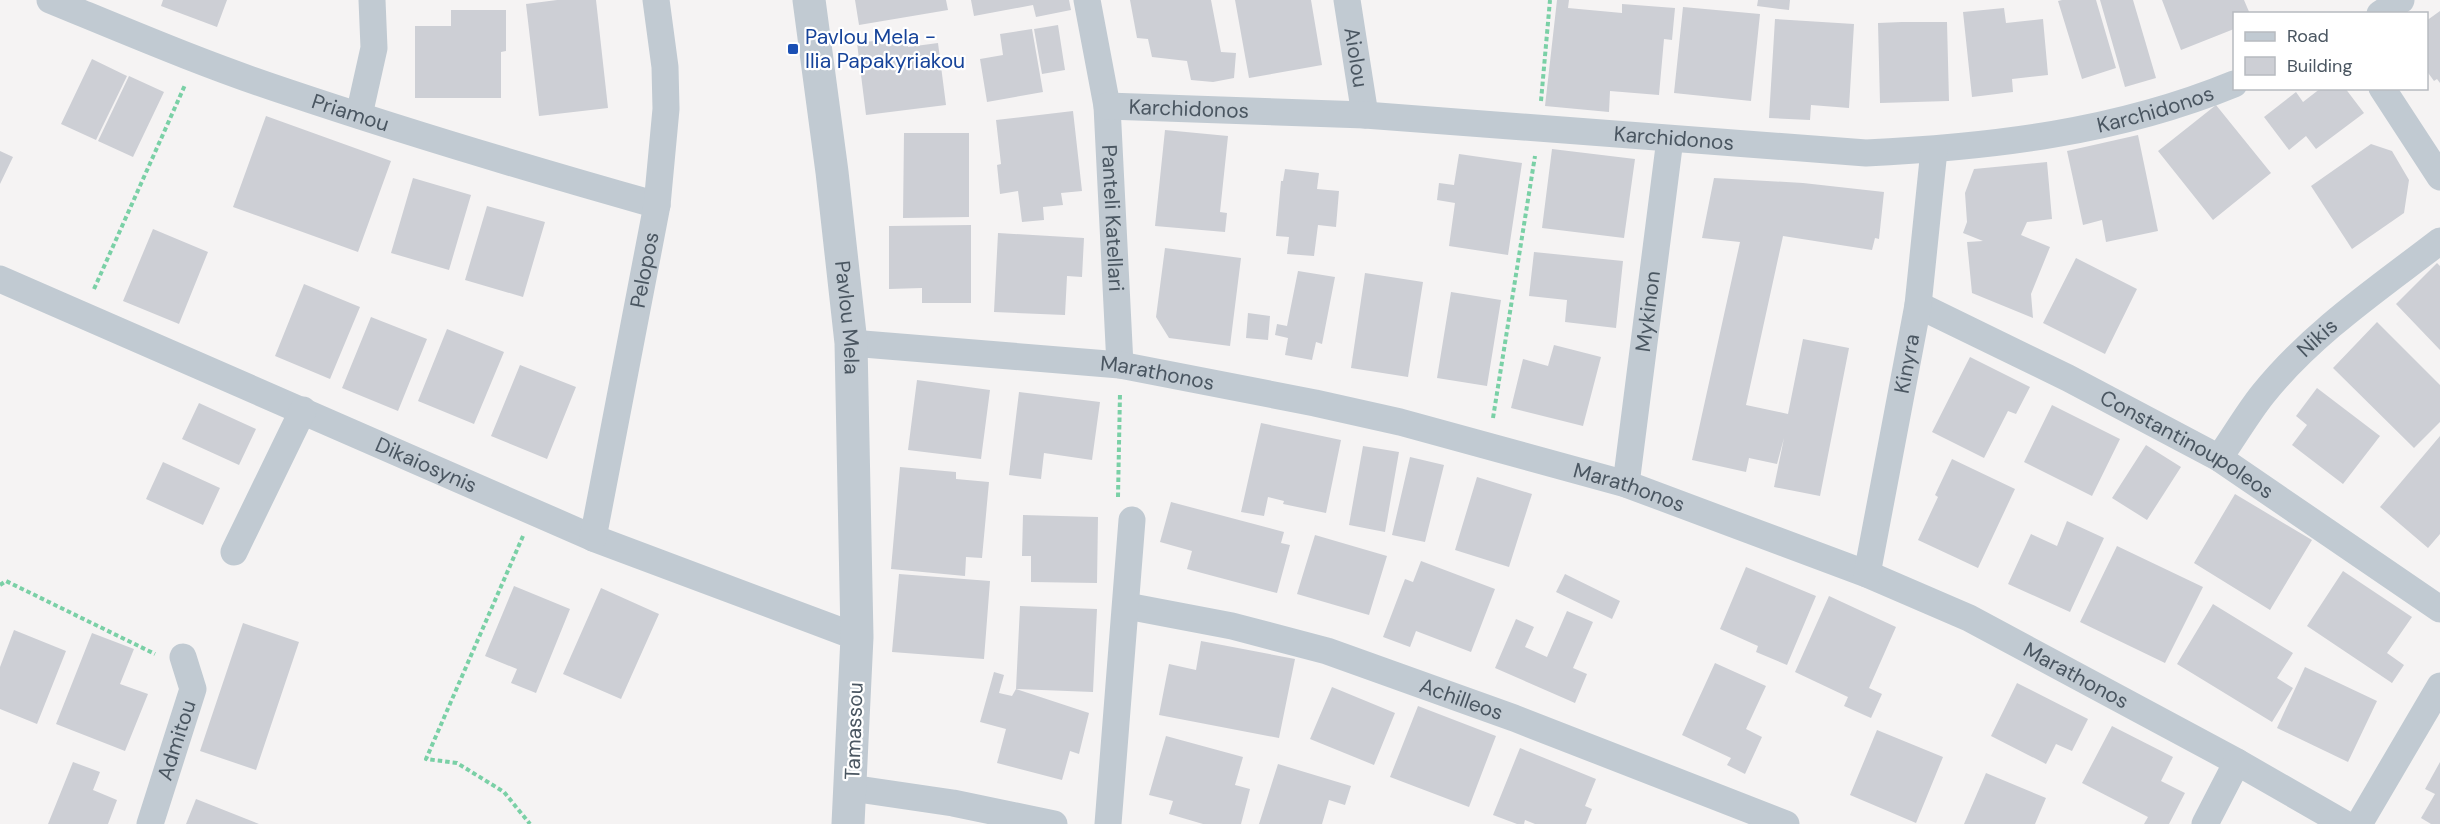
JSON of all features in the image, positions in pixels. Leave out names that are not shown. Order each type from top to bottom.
[{"type":"street","name":"Priamou","points":[[50,0],[196,60],[287,92],[518,166],[657,205]]},
{"type":"street","points":[[360,115],[374,48],[372,0]]},
{"type":"street","name":"Pelopos","points":[[592,538],[657,205],[666,109],[665,67],[656,0]]},
{"type":"street","name":"Pavlou Mela","points":[[808,0],[832,172],[851,343],[857,638]]},
{"type":"street","name":"Panteli Katellari","points":[[1087,0],[1107,106],[1120,365]]},
{"type":"street","name":"Aiolou","points":[[1347,0],[1365,115]]},
{"type":"street","points":[[2383,12],[2401,0]]},
{"type":"street","name":"Karchidonos","points":[[1107,106],[1365,115],[1866,153],[1934,150],[2028,140],[2122,122],[2195,100],[2233,85]]},
{"type":"street","points":[[2383,90],[2440,177]]},
{"type":"street","name":"Mykinon","points":[[1626,484],[1670,139]]},
{"type":"street","name":"Kinyra","points":[[1867,574],[1918,305],[1934,150]]},
{"type":"street","name":"Nikis","points":[[2219,458],[2264,393],[2310,344],[2440,241]]},
{"type":"street","name":"Dikaiosynis","points":[[0,279],[592,538],[857,638]]},
{"type":"street","name":"Constantinoupoleos","points":[[1918,305],[2068,378],[2219,458],[2440,609]]},
{"type":"street","name":"Marathonos","points":[[851,343],[1120,365],[1400,422],[1626,484],[1867,574],[1969,618],[2236,762],[2345,824]]},
{"type":"street","points":[[234,552],[303,410]]},
{"type":"street","points":[[1108,824],[1132,520]]},
{"type":"street","name":"Achilleos","points":[[1126,606],[1232,626],[1327,651],[1504,713],[1786,824]]},
{"type":"street","name":"Tamassou","points":[[848,824],[857,638]]},
{"type":"street","name":"Admitou","points":[[150,824],[193,689],[183,657]]},
{"type":"street","points":[[2359,824],[2440,686]]},
{"type":"street","points":[[2205,824],[2236,762]]},
{"type":"street","points":[[851,788],[953,803],[1054,824]]},
{"type":"path","points":[[1488,446],[1539,127],[1550,0]]},
{"type":"path","points":[[82,315],[196,60]]},
{"type":"path","points":[[1120,365],[1118,500],[1132,520]]},
{"type":"path","points":[[531,824],[504,792],[476,774],[457,763],[426,759],[533,512]]},
{"type":"path","points":[[0,585],[6,581],[154,654],[183,657]]},
{"type":"building","points":[[163,0],[227,0],[217,27],[161,6]]},
{"type":"building","points":[[557,0],[596,0],[608,108],[539,116],[526,4]]},
{"type":"building","points":[[855,0],[946,0],[948,10],[859,25]]},
{"type":"building","points":[[971,0],[1069,0],[1071,10],[1036,17],[1033,5],[974,16]]},
{"type":"building","points":[[1130,0],[1211,0],[1221,52],[1236,53],[1234,78],[1213,82],[1191,80],[1187,61],[1152,57],[1148,39],[1137,38]]},
{"type":"building","points":[[1235,0],[1311,0],[1322,65],[1249,78]]},
{"type":"building","points":[[1557,0],[1569,0],[1568,8],[1622,13],[1622,4],[1675,8],[1672,40],[1664,39],[1659,95],[1610,91],[1609,112],[1545,106]]},
{"type":"building","points":[[1758,0],[1790,0],[1789,10],[1757,6]]},
{"type":"building","points":[[2096,0],[2116,68],[2082,79],[2058,1]]},
{"type":"building","points":[[2100,0],[2133,0],[2156,78],[2125,87]]},
{"type":"building","points":[[2162,0],[2244,0],[2249,12],[2233,12],[2233,29],[2181,50]]},
{"type":"building","points":[[1683,7],[1760,14],[1751,101],[1674,93]]},
{"type":"building","points":[[2004,8],[2006,23],[2043,19],[2048,75],[2012,79],[2013,92],[1972,97],[1963,12]]},
{"type":"building","points":[[451,10],[506,10],[506,51],[501,52],[501,98],[415,98],[415,26],[451,26]]},
{"type":"building","points":[[2440,11],[2440,83],[2437,79],[2434,81],[2428,73],[2428,20]]},
{"type":"building","points":[[1775,19],[1854,24],[1849,108],[1811,105],[1810,120],[1769,118]]},
{"type":"building","points":[[1947,22],[1949,101],[1880,103],[1878,23]]},
{"type":"building","points":[[1058,25],[1065,70],[1042,74],[1034,29]]},
{"type":"building","points":[[1032,29],[1043,92],[987,102],[980,59],[1003,55],[1000,34]]},
{"type":"building","points":[[907,37],[908,47],[938,43],[946,105],[866,115],[857,43]]},
{"type":"building","points":[[92,59],[127,76],[96,140],[61,124]]},
{"type":"building","points":[[129,76],[164,92],[133,157],[98,141]]},
{"type":"building","points":[[2318,90],[2347,90],[2364,113],[2316,149],[2306,136],[2289,150],[2264,117],[2296,92],[2303,102]]},
{"type":"building","points":[[2216,105],[2271,173],[2213,220],[2158,151]]},
{"type":"building","points":[[1073,111],[1082,191],[1061,193],[1063,205],[1043,207],[1044,220],[1022,222],[1018,191],[1000,194],[997,165],[1001,164],[996,120]]},
{"type":"building","points":[[266,116],[391,161],[358,252],[233,207]]},
{"type":"building","points":[[1165,130],[1228,136],[1220,212],[1227,213],[1225,232],[1155,226]]},
{"type":"building","points":[[904,133],[969,133],[969,217],[903,218]]},
{"type":"building","points":[[2138,135],[2158,231],[2106,242],[2102,220],[2083,225],[2067,151]]},
{"type":"building","points":[[2371,144],[2392,151],[2409,180],[2404,213],[2352,249],[2311,186]]},
{"type":"building","points":[[1552,149],[1635,159],[1624,238],[1542,228]]},
{"type":"building","points":[[0,151],[13,157],[0,184]]},
{"type":"building","points":[[1459,154],[1522,163],[1508,255],[1449,246],[1455,203],[1437,200],[1439,183],[1454,185]]},
{"type":"building","points":[[2047,162],[2052,219],[2027,222],[2021,235],[2050,247],[2031,294],[2033,318],[1972,293],[1967,242],[1983,241],[1963,233],[1967,222],[1965,193],[1974,169]]},
{"type":"building","points":[[1285,169],[1319,173],[1317,189],[1339,191],[1336,227],[1318,225],[1314,256],[1287,254],[1289,237],[1276,236],[1281,181],[1283,181]]},
{"type":"building","points":[[413,178],[471,195],[449,270],[391,253]]},
{"type":"building","points":[[1714,178],[1803,183],[1884,192],[1879,239],[1875,238],[1872,250],[1783,236],[1746,405],[1788,414],[1803,339],[1849,348],[1820,496],[1774,487],[1784,438],[1777,464],[1749,458],[1746,472],[1692,460],[1740,242],[1702,238]]},
{"type":"building","points":[[487,206],[545,222],[523,297],[465,280]]},
{"type":"building","points":[[971,225],[971,303],[922,303],[922,288],[889,289],[889,226]]},
{"type":"building","points":[[153,229],[208,252],[179,324],[123,301]]},
{"type":"building","points":[[998,233],[1084,238],[1082,277],[1067,276],[1065,315],[994,312]]},
{"type":"building","points":[[1165,248],[1241,258],[1230,346],[1169,338],[1156,317]]},
{"type":"building","points":[[1534,252],[1623,261],[1616,328],[1565,322],[1567,300],[1529,296]]},
{"type":"building","points":[[2076,258],[2137,289],[2105,354],[2043,323]]},
{"type":"building","points":[[2437,263],[2440,266],[2440,350],[2396,304]]},
{"type":"building","points":[[1298,271],[1335,277],[1322,344],[1316,342],[1312,360],[1285,355],[1288,338],[1275,335],[1277,324],[1287,326]]},
{"type":"building","points":[[1365,273],[1423,282],[1408,377],[1351,368]]},
{"type":"building","points":[[304,284],[360,307],[330,379],[275,356]]},
{"type":"building","points":[[1451,292],[1501,300],[1487,386],[1437,378]]},
{"type":"building","points":[[1248,313],[1270,316],[1268,340],[1246,338]]},
{"type":"building","points":[[371,317],[427,339],[398,411],[342,388]]},
{"type":"building","points":[[2377,322],[2440,385],[2440,422],[2414,448],[2333,368]]},
{"type":"building","points":[[447,329],[504,352],[474,424],[418,401]]},
{"type":"building","points":[[1554,345],[1601,357],[1583,426],[1511,408],[1523,359],[1548,366]]},
{"type":"building","points":[[1970,357],[2030,387],[2016,414],[2008,411],[1984,458],[1932,432]]},
{"type":"building","points":[[520,365],[576,387],[547,459],[491,436]]},
{"type":"building","points":[[917,380],[990,390],[981,459],[908,450]]},
{"type":"building","points":[[2317,388],[2380,436],[2343,484],[2292,445],[2307,425],[2296,416]]},
{"type":"building","points":[[1019,392],[1100,402],[1092,460],[1044,453],[1041,479],[1009,475]]},
{"type":"building","points":[[199,403],[256,429],[239,465],[182,439]]},
{"type":"building","points":[[2052,405],[2120,439],[2092,496],[2024,462]]},
{"type":"building","points":[[1261,423],[1341,440],[1326,513],[1283,504],[1284,501],[1268,497],[1264,516],[1241,512]]},
{"type":"building","points":[[2440,436],[2440,534],[2428,548],[2380,507]]},
{"type":"building","points":[[2146,445],[2181,467],[2147,520],[2112,498]]},
{"type":"building","points":[[1363,446],[1399,452],[1385,532],[1349,525]]},
{"type":"building","points":[[1410,457],[1444,465],[1425,542],[1392,535]]},
{"type":"building","points":[[1952,459],[2015,489],[1978,568],[1918,540]]},
{"type":"building","points":[[163,462],[220,488],[203,525],[146,499]]},
{"type":"building","points":[[900,467],[956,472],[956,479],[989,482],[982,558],[966,557],[965,576],[891,569]]},
{"type":"building","points":[[1477,477],[1532,494],[1509,567],[1455,550]]},
{"type":"building","points":[[2235,494],[2312,540],[2270,610],[2194,563]]},
{"type":"building","points":[[1171,502],[1284,532],[1281,543],[1290,545],[1277,593],[1187,569],[1192,551],[1160,542]]},
{"type":"building","points":[[1023,515],[1098,517],[1097,583],[1031,582],[1031,556],[1022,556]]},
{"type":"building","points":[[2067,521],[2104,538],[2070,612],[2008,584],[2031,534],[2057,546]]},
{"type":"building","points":[[1315,535],[1387,556],[1369,615],[1297,594]]},
{"type":"building","points":[[2117,546],[2203,587],[2165,663],[2080,622]]},
{"type":"building","points":[[1421,561],[1495,589],[1471,652],[1416,631],[1410,647],[1383,637],[1405,579],[1413,582]]},
{"type":"building","points":[[1746,567],[1816,596],[1787,665],[1756,652],[1758,646],[1720,629]]},
{"type":"building","points":[[2343,571],[2412,617],[2387,653],[2404,665],[2392,683],[2307,626]]},
{"type":"building","points":[[899,574],[990,581],[984,659],[892,652]]},
{"type":"building","points":[[1565,574],[1620,601],[1612,619],[1556,592]]},
{"type":"building","points":[[514,586],[570,609],[536,693],[511,683],[517,669],[485,656]]},
{"type":"building","points":[[601,588],[659,614],[621,699],[563,674]]},
{"type":"building","points":[[1829,596],[1896,627],[1869,688],[1882,694],[1871,718],[1844,706],[1848,697],[1795,672]]},
{"type":"building","points":[[2213,604],[2293,653],[2277,678],[2293,688],[2272,722],[2177,664]]},
{"type":"building","points":[[1020,606],[1097,609],[1093,692],[1016,689]]},
{"type":"building","points":[[1567,611],[1593,622],[1573,668],[1587,674],[1575,703],[1495,668],[1516,619],[1534,627],[1525,647],[1547,657]]},
{"type":"building","points":[[243,623],[299,642],[256,770],[200,751]]},
{"type":"building","points":[[14,630],[66,651],[37,724],[0,709],[0,667]]},
{"type":"building","points":[[92,633],[134,649],[120,684],[148,694],[125,751],[56,724]]},
{"type":"building","points":[[1201,641],[1295,659],[1279,738],[1159,715],[1169,664],[1196,670]]},
{"type":"building","points":[[1715,663],[1766,686],[1746,729],[1762,737],[1745,774],[1727,765],[1731,758],[1682,735]]},
{"type":"building","points":[[2305,667],[2377,701],[2348,762],[2277,728]]},
{"type":"building","points":[[994,672],[1004,675],[999,693],[1012,696],[1016,689],[1089,713],[1079,754],[1070,751],[1062,780],[997,763],[1006,729],[980,722]]},
{"type":"building","points":[[2017,683],[2088,719],[2072,751],[2056,744],[2046,764],[1991,736]]},
{"type":"building","points":[[1332,687],[1395,713],[1374,765],[1310,739]]},
{"type":"building","points":[[1418,706],[1496,736],[1469,807],[1390,777]]},
{"type":"building","points":[[2112,726],[2173,757],[2161,781],[2185,793],[2169,824],[2144,824],[2148,817],[2082,783]]},
{"type":"building","points":[[1877,730],[1943,757],[1916,823],[1850,795]]},
{"type":"building","points":[[1166,736],[1243,757],[1235,785],[1250,789],[1241,824],[1203,824],[1169,814],[1173,801],[1149,795]]},
{"type":"building","points":[[1520,748],[1596,779],[1585,806],[1592,809],[1586,824],[1535,824],[1525,820],[1524,824],[1517,824],[1493,815]]},
{"type":"building","points":[[73,762],[100,772],[93,790],[117,800],[108,824],[48,824]]},
{"type":"building","points":[[2440,762],[2440,824],[2431,824],[2421,818],[2435,794],[2425,789]]},
{"type":"building","points":[[1278,764],[1351,786],[1345,805],[1329,800],[1322,824],[1259,824]]},
{"type":"building","points":[[1986,773],[2046,798],[2035,824],[1964,824]]},
{"type":"building","points":[[196,799],[259,824],[186,824]]},
{"type":"place","name":"Pavlou Mela - Ilia Papakyriakou","points":[[793,49]]}]
